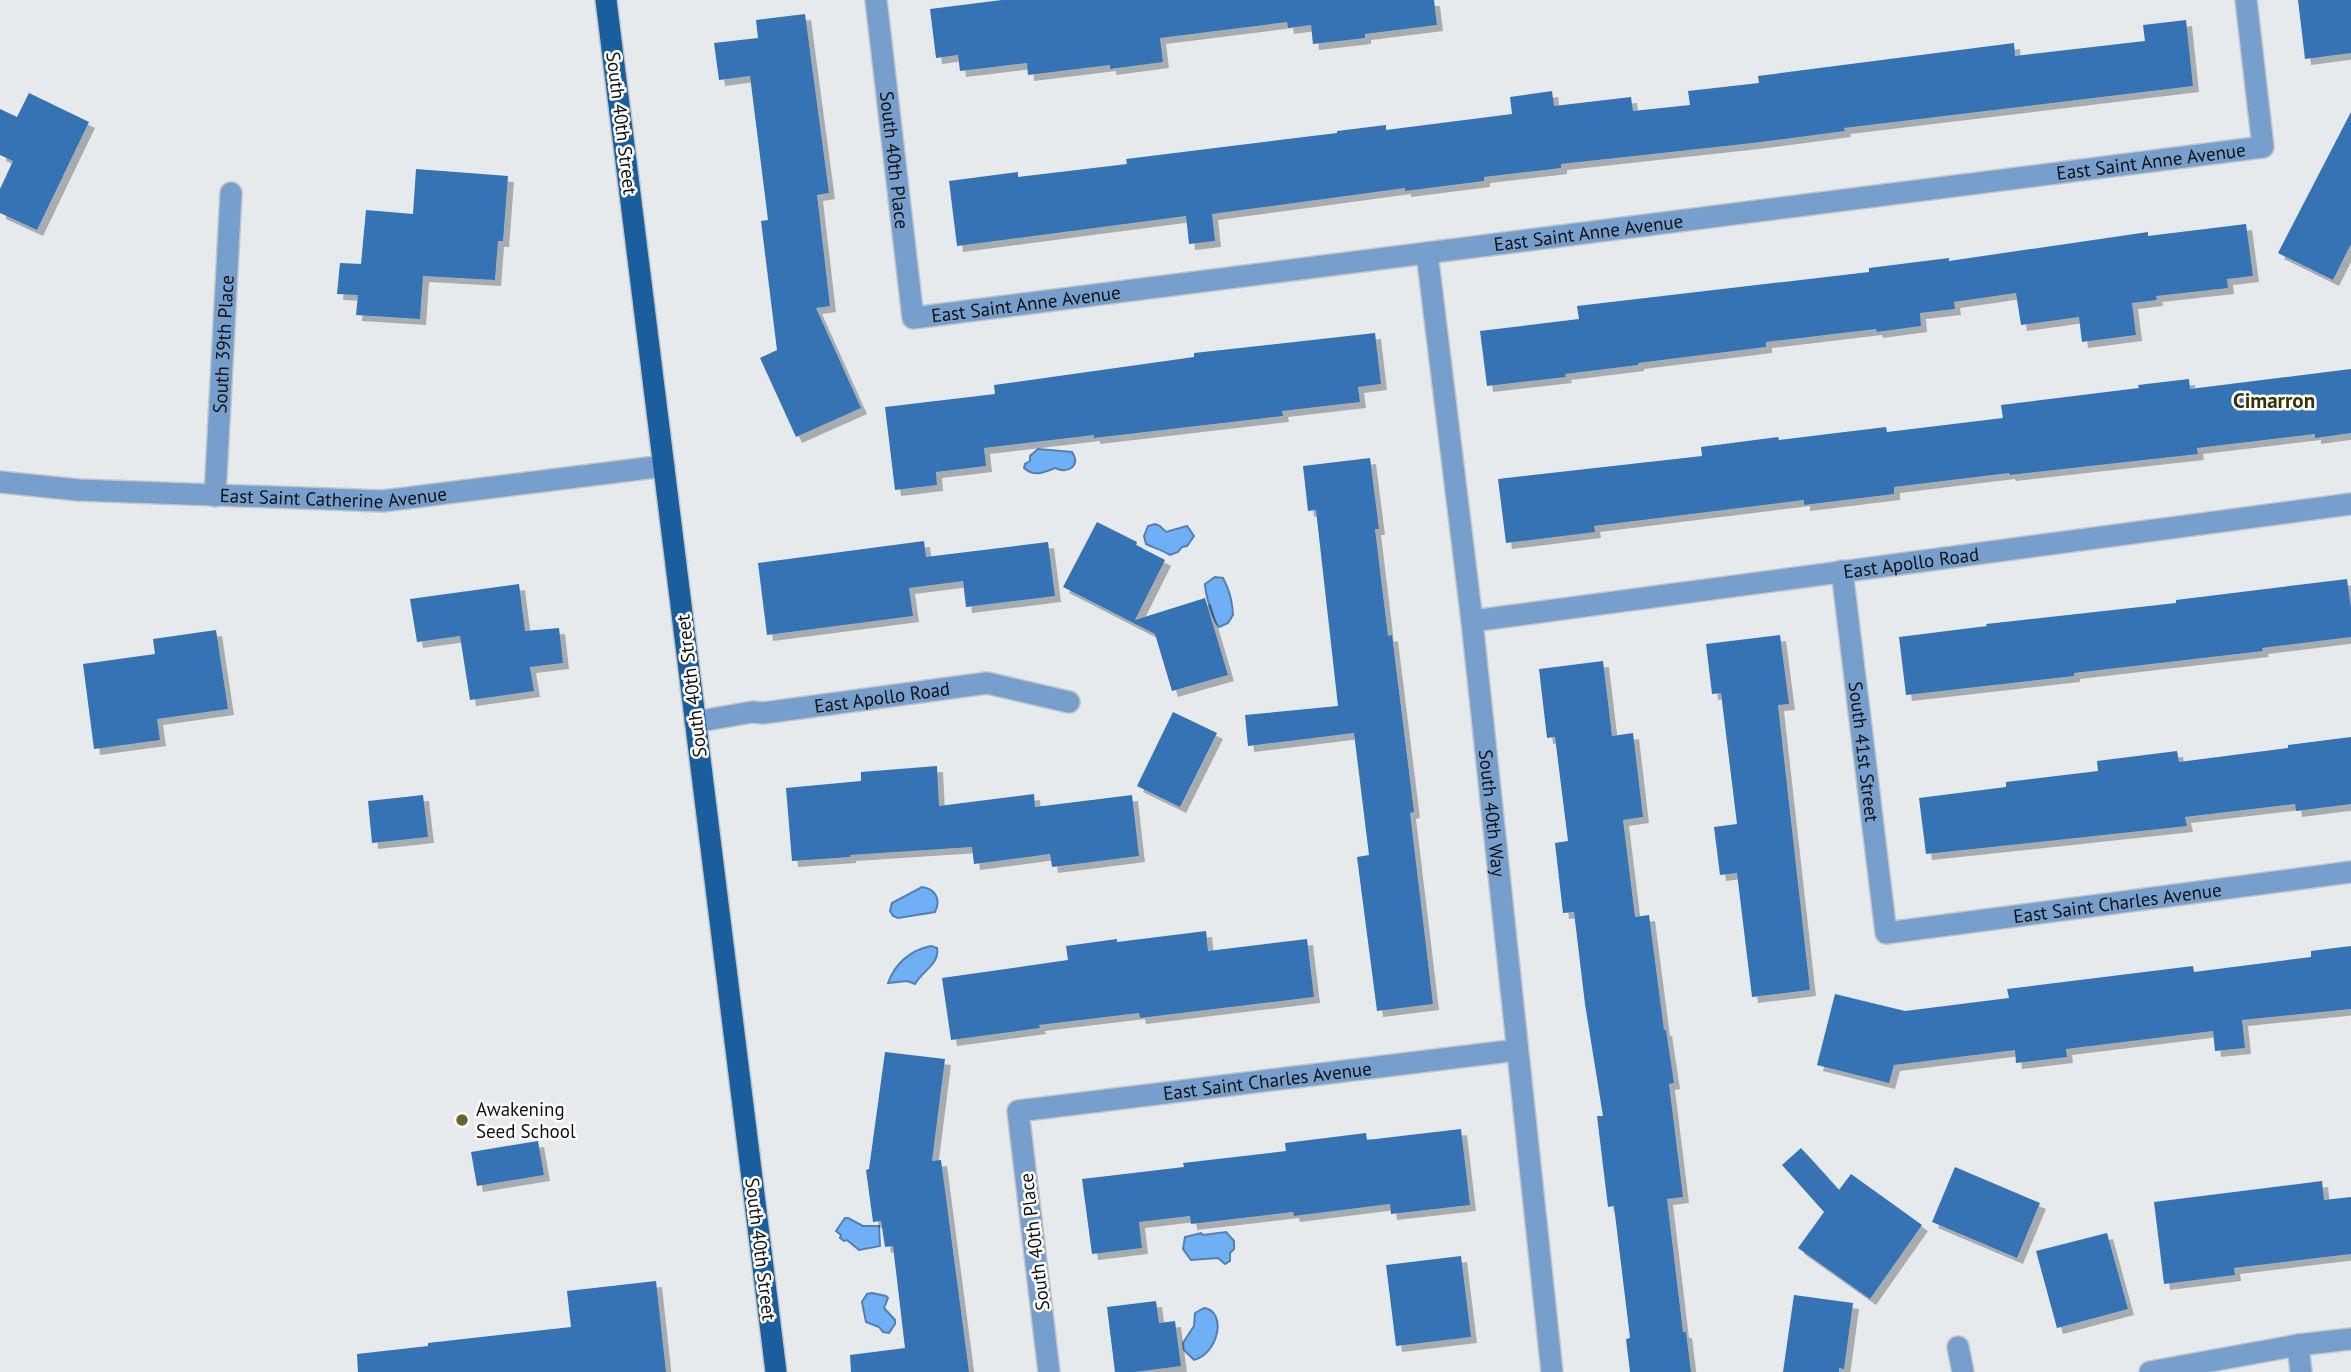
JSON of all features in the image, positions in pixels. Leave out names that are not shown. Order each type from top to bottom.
[{"type":"main road","name":"South 40th Street","points":[[606,0],[776,1372]]},
{"type":"street","name":"South 40th Place","points":[[876,0],[913,318]]},
{"type":"street","name":"East Saint Anne Avenue","points":[[913,318],[2263,146],[2246,0]]},
{"type":"street","name":"South 39th Place","points":[[215,496],[231,193]]},
{"type":"street","name":"South 40th Way","points":[[1427,253],[1472,621],[1552,1372]]},
{"type":"street","name":"East Saint Catherine Avenue","points":[[0,482],[78,490],[383,501],[664,466]]},
{"type":"street","name":"East Apollo Road","points":[[1472,621],[2351,505]]},
{"type":"street","name":"South 41st Street","points":[[1842,571],[1886,933]]},
{"type":"street","name":"East Apollo Road","points":[[695,722],[752,712],[763,713],[987,684],[1069,702]]},
{"type":"street","name":"East Saint Charles Avenue","points":[[1886,933],[2351,872]]},
{"type":"street","name":"East Saint Charles Avenue","points":[[1018,1111],[1517,1050]]},
{"type":"street","name":"South 40th Place","points":[[1018,1111],[1049,1372]]},
{"type":"street","points":[[2150,1372],[2298,1345],[2351,1339]]},
{"type":"street","points":[[2298,1345],[2301,1372]]},
{"type":"street","points":[[1958,1347],[1964,1372]]},
{"type":"water","points":[[1038,449],[1072,452],[1074,465],[1064,470],[1055,468],[1043,473],[1031,472],[1024,468],[1025,464]]},
{"type":"water","points":[[1155,524],[1166,532],[1187,526],[1194,536],[1187,546],[1170,555],[1146,544],[1144,536],[1148,526]]},
{"type":"water","points":[[1215,577],[1223,578],[1233,615],[1228,623],[1219,627],[1210,607],[1205,584]]},
{"type":"water","points":[[922,887],[931,890],[936,896],[935,912],[898,918],[893,916],[890,911],[892,903]]},
{"type":"water","points":[[931,946],[937,948],[936,959],[915,984],[907,981],[888,983],[904,959]]},
{"type":"water","points":[[845,1218],[863,1226],[879,1226],[880,1246],[859,1250],[840,1238],[841,1235],[836,1231]]},
{"type":"water","points":[[1226,1232],[1234,1241],[1234,1249],[1230,1253],[1230,1261],[1225,1264],[1218,1258],[1191,1260],[1183,1249],[1185,1237]]},
{"type":"water","points":[[867,1294],[888,1298],[884,1308],[895,1320],[889,1333],[866,1322],[862,1302]]},
{"type":"water","points":[[1204,1308],[1216,1316],[1217,1332],[1209,1349],[1194,1360],[1184,1350],[1183,1343],[1194,1326],[1195,1313]]},
{"type":"building","points":[[1002,0],[1434,0],[1437,25],[1313,44],[1311,25],[1288,28],[1287,22],[1160,38],[1163,62],[1028,75],[1027,63],[960,71],[958,55],[936,58],[930,9]]},
{"type":"building","points":[[2298,0],[2351,0],[2351,53],[2305,59]]},
{"type":"building","points":[[805,14],[829,193],[817,195],[830,306],[816,308],[861,408],[796,437],[760,358],[777,350],[761,221],[768,220],[750,76],[719,80],[714,43],[758,38],[756,20]]},
{"type":"building","points":[[2186,20],[2193,86],[1844,128],[1845,131],[1753,143],[1561,164],[1561,168],[1484,177],[1484,181],[1405,191],[1405,188],[1212,214],[1215,241],[1189,244],[1186,216],[957,246],[949,181],[1018,172],[1018,177],[1127,164],[1126,159],[1337,131],[1386,125],[1386,130],[1512,114],[1510,97],[1552,91],[1554,106],[1631,97],[1633,111],[1690,105],[1688,91],[1759,83],[1758,76],[2014,43],[2015,56],[2145,41],[2143,25]]},
{"type":"building","points":[[29,93],[89,122],[37,230],[0,213],[0,189],[13,161],[0,155],[0,109],[17,117]]},
{"type":"building","points":[[2351,112],[2351,244],[2333,280],[2278,253]]},
{"type":"building","points":[[416,169],[508,176],[503,241],[498,241],[495,280],[423,276],[420,319],[356,315],[358,295],[337,294],[340,263],[361,264],[366,210],[413,214]]},
{"type":"building","points":[[2246,224],[2253,276],[2227,279],[2228,288],[2156,296],[2157,300],[2132,303],[2136,335],[2082,342],[2079,317],[2021,325],[2016,293],[1954,302],[1955,309],[1920,313],[1921,326],[1766,342],[1766,347],[1487,386],[1480,331],[1579,319],[1577,306],[1869,272],[1869,268],[1949,258],[1949,261],[2148,232],[2148,236]]},
{"type":"building","points":[[1375,333],[1381,384],[1358,387],[1360,402],[1282,411],[1283,416],[984,448],[986,466],[936,472],[937,485],[895,490],[885,407],[995,394],[994,385],[1194,357],[1194,353]]},
{"type":"building","points":[[2351,369],[2351,433],[2315,438],[2315,434],[2197,448],[2198,454],[1894,487],[1894,494],[1804,505],[1804,500],[1594,526],[1595,532],[1506,543],[1498,479],[1702,456],[1701,447],[1778,437],[1779,440],[1886,427],[1887,432],[2003,418],[2001,405],[2139,388],[2138,385],[2189,379],[2190,389]]},
{"type":"building","points":[[1370,458],[1379,529],[1375,529],[1388,636],[1392,635],[1414,812],[1410,813],[1433,1004],[1377,1011],[1357,857],[1369,855],[1354,733],[1248,746],[1245,715],[1338,706],[1316,510],[1308,511],[1303,466]]},
{"type":"building","points":[[1097,522],[1165,560],[1135,620],[1205,598],[1228,675],[1172,691],[1155,634],[1063,587]]},
{"type":"building","points":[[924,541],[926,557],[1048,542],[1055,596],[966,607],[963,581],[909,588],[913,616],[767,635],[758,563]]},
{"type":"building","points":[[2347,579],[2351,637],[2262,648],[2263,651],[2074,673],[2074,676],[1906,695],[1899,637]]},
{"type":"building","points":[[519,584],[525,631],[559,628],[563,663],[530,667],[534,691],[470,700],[460,636],[417,642],[410,599]]},
{"type":"building","points":[[216,630],[228,709],[157,719],[160,740],[94,749],[83,664],[155,654],[153,639]]},
{"type":"building","points":[[1780,635],[1789,704],[1778,705],[1810,990],[1752,997],[1737,873],[1720,875],[1714,827],[1737,824],[1721,693],[1712,694],[1706,644]]},
{"type":"building","points":[[1603,661],[1612,736],[1633,733],[1643,817],[1623,820],[1635,917],[1649,915],[1674,1083],[1669,1084],[1683,1197],[1667,1199],[1683,1332],[1686,1332],[1691,1372],[1630,1372],[1626,1339],[1630,1338],[1614,1206],[1608,1207],[1597,1116],[1603,1116],[1574,912],[1563,913],[1555,843],[1568,841],[1555,737],[1547,738],[1539,669]]},
{"type":"building","points":[[1173,712],[1217,733],[1180,807],[1137,786]]},
{"type":"building","points":[[2351,737],[2351,804],[2296,811],[2295,804],[2185,817],[2187,826],[1926,854],[1919,798],[2006,787],[2006,782],[2098,771],[2097,761],[2177,751],[2179,762]]},
{"type":"building","points":[[937,766],[939,806],[1034,794],[1035,807],[1132,795],[1139,856],[1052,867],[1050,854],[974,864],[972,847],[792,861],[786,788],[861,781],[861,772]]},
{"type":"building","points":[[423,795],[428,837],[372,843],[368,801]]},
{"type":"building","points":[[1206,931],[1208,951],[1307,939],[1314,997],[1140,1018],[1139,1013],[1039,1025],[1040,1028],[951,1040],[942,978],[1068,960],[1066,946]]},
{"type":"building","points":[[2351,946],[2351,1009],[2242,1020],[2245,1048],[2215,1051],[2213,1031],[2066,1049],[2067,1057],[2016,1063],[2015,1050],[1894,1065],[1889,1083],[1817,1065],[1835,994],[1905,1011],[2009,998],[2007,989],[2193,966],[2194,972],[2311,957],[2311,951]]},
{"type":"building","points":[[885,1052],[945,1059],[932,1161],[941,1160],[969,1372],[851,1372],[850,1355],[905,1348],[893,1246],[885,1247],[881,1221],[873,1222],[866,1170],[869,1169]]},
{"type":"building","points":[[1461,1129],[1470,1205],[1391,1214],[1390,1204],[1294,1216],[1293,1212],[1191,1224],[1190,1216],[1139,1222],[1142,1248],[1092,1254],[1082,1179],[1184,1167],[1183,1163],[1286,1151],[1285,1143],[1366,1133],[1367,1140]]},
{"type":"building","points":[[538,1141],[544,1175],[477,1186],[471,1152]]},
{"type":"building","points":[[1801,1148],[1839,1190],[1851,1174],[1922,1225],[1870,1299],[1798,1248],[1824,1212],[1782,1165]]},
{"type":"building","points":[[1955,1167],[2040,1203],[2017,1258],[1932,1222]]},
{"type":"building","points":[[2322,1181],[2324,1200],[2351,1197],[2351,1254],[2234,1268],[2235,1275],[2164,1284],[2154,1202]]},
{"type":"building","points":[[2107,1233],[2128,1309],[2057,1328],[2036,1251]]},
{"type":"building","points":[[1461,1256],[1471,1337],[1396,1346],[1386,1265]]},
{"type":"building","points":[[656,1281],[666,1372],[358,1372],[357,1354],[571,1327],[567,1291]]},
{"type":"building","points":[[1794,1295],[1853,1303],[1844,1369],[1839,1368],[1839,1372],[1783,1372]]},
{"type":"building","points":[[1156,1301],[1159,1323],[1175,1321],[1181,1366],[1115,1372],[1107,1307]]},
{"type":"place","name":"Awakening Seed School","points":[[462,1120]]},
{"type":"district","name":"Cimarron","points":[[2274,401]]}]
